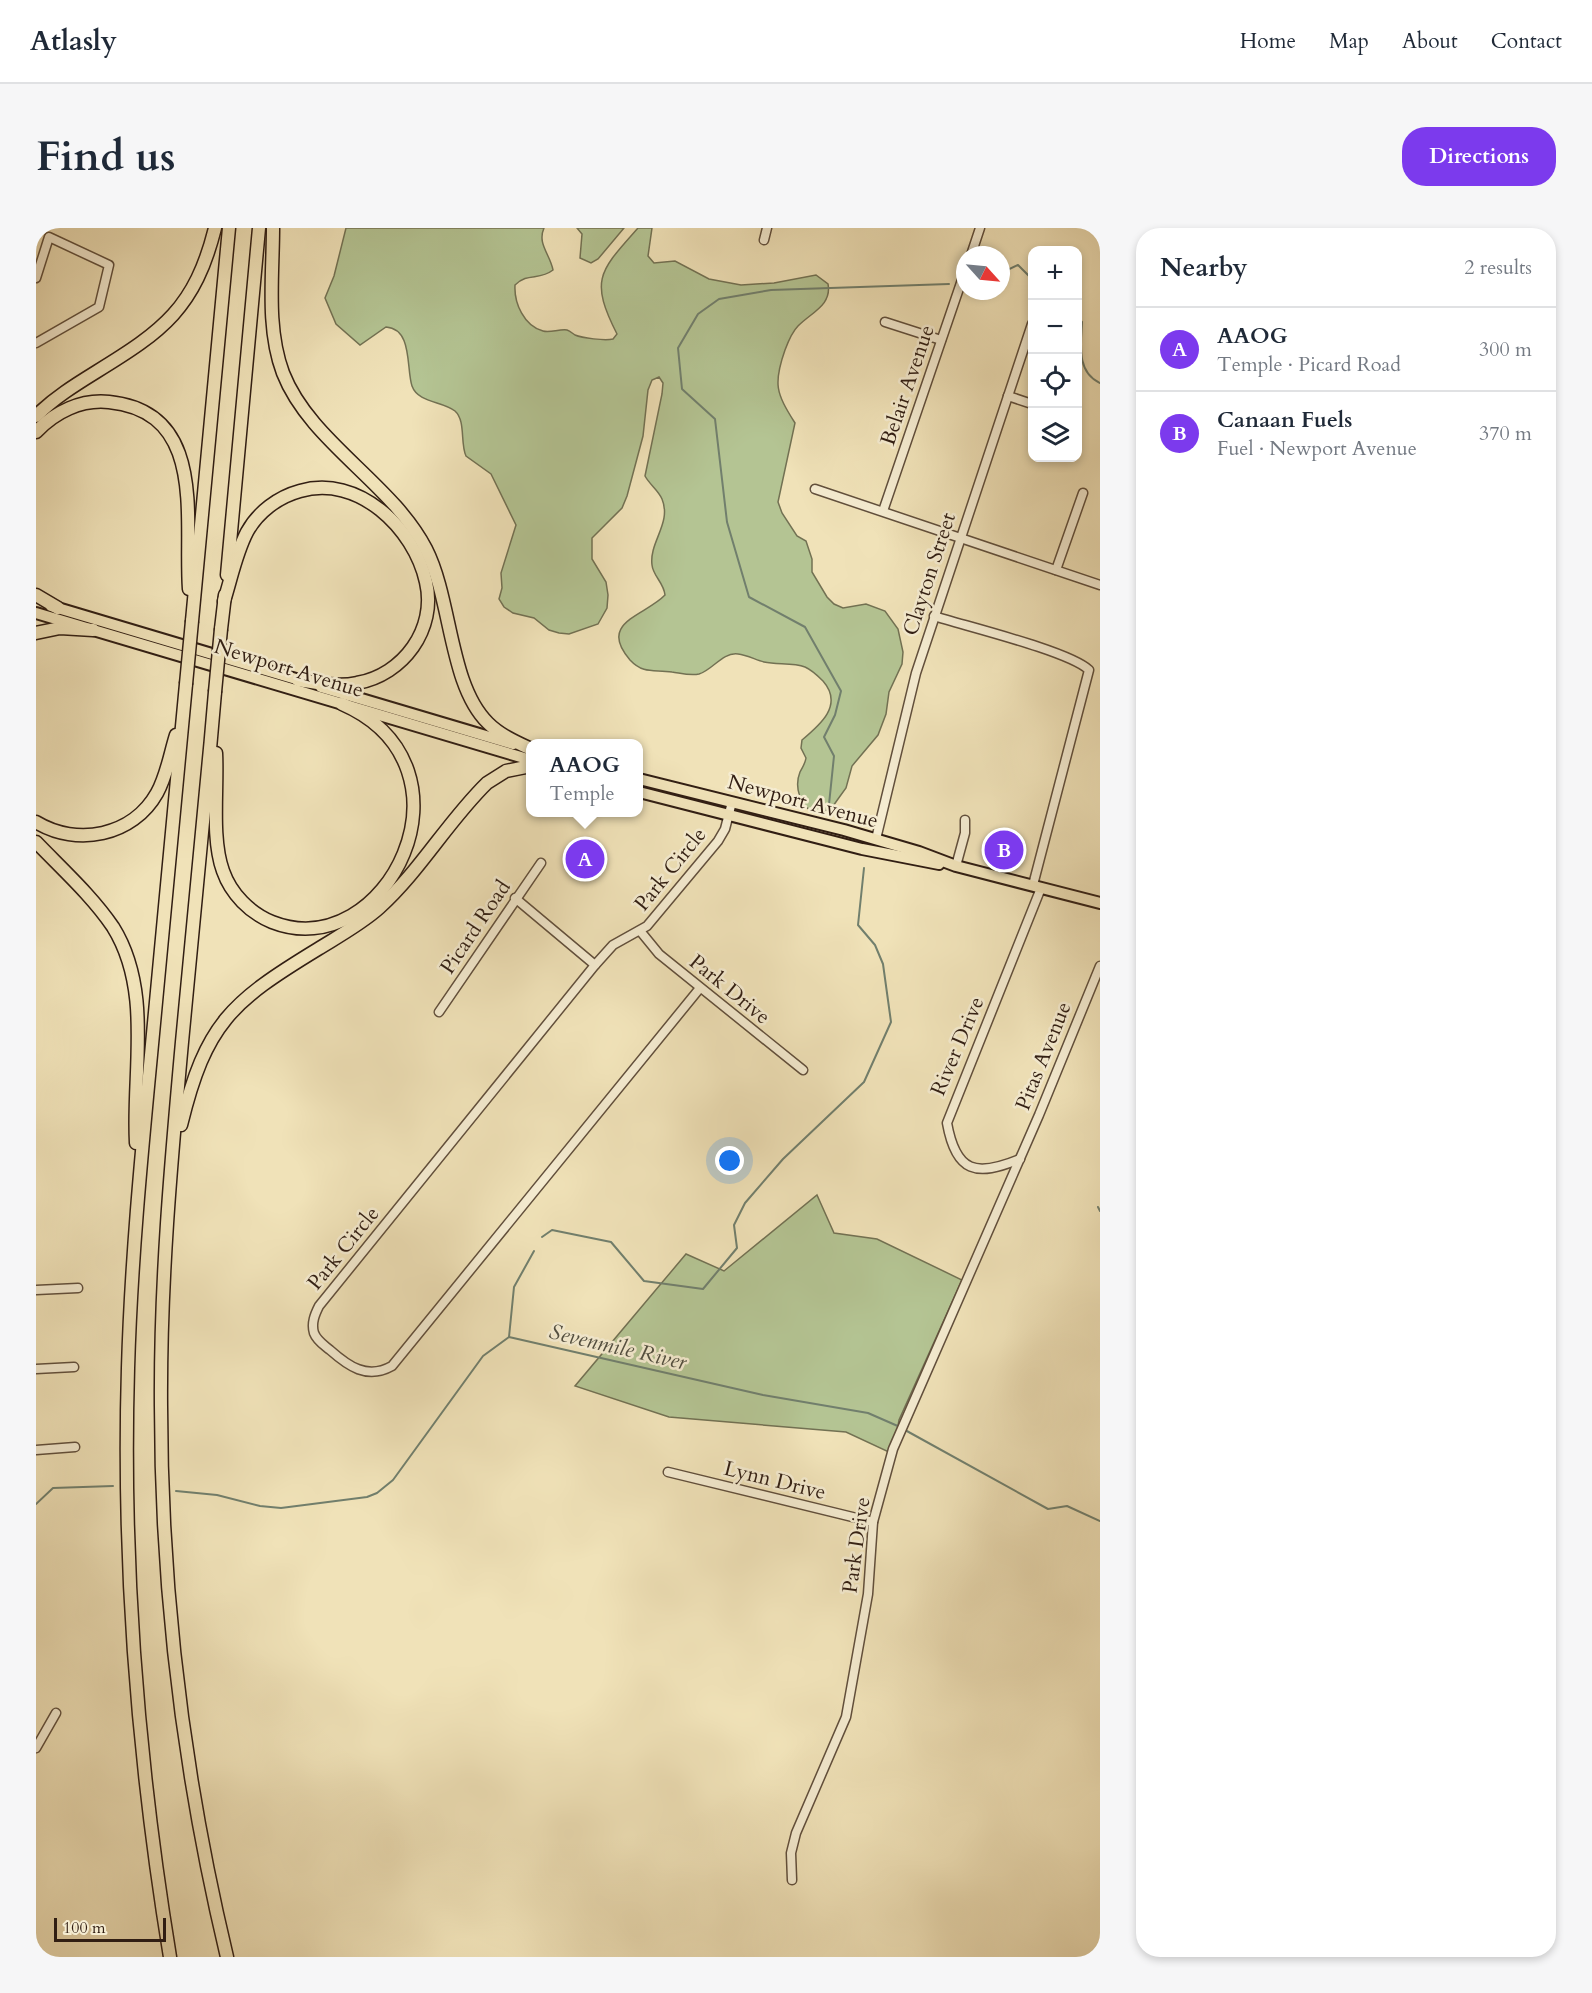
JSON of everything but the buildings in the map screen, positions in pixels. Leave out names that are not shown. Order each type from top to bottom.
[{"type":"highway","points":[[36,416],[64,392],[146,341],[169,321],[195,286],[215,228]]},
{"type":"highway","points":[[170,1957],[144,1775],[129,1567],[128,1367],[139,1185],[229,228]]},
{"type":"highway","points":[[227,1957],[190,1769],[174,1651],[167,1570],[161,1378],[171,1167],[259,228]]},
{"type":"highway","points":[[273,228],[273,331],[287,381],[308,413],[406,520],[424,546],[441,586],[466,689],[477,710],[498,732],[526,746]]},
{"type":"highway","points":[[36,432],[51,418],[68,409],[87,403],[106,402],[125,405],[143,412],[170,436],[182,456],[186,474],[192,621]]},
{"type":"highway","points":[[224,601],[247,532],[263,512],[285,497],[310,489],[338,489],[369,501],[390,519],[411,548],[426,582],[426,615],[418,639],[399,663],[373,680],[341,685],[298,680]]},
{"type":"highway","points":[[36,594],[58,608]]},
{"type":"highway","points":[[36,633],[60,628],[93,630]]},
{"type":"highway","points":[[213,718],[219,852],[228,883],[241,901],[262,917],[287,927],[312,928],[349,916],[380,892],[401,860],[412,824],[411,784],[401,752],[378,725],[342,704]]},
{"type":"highway","points":[[36,822],[60,833],[89,836],[112,831],[135,819],[150,804],[160,786],[183,714]]},
{"type":"highway","points":[[171,1167],[197,1067],[215,1032],[234,1008],[264,982],[379,908],[487,783],[506,771],[526,767]]},
{"type":"highway","points":[[36,842],[103,914],[116,932],[129,960],[137,1006],[135,1117],[139,1185]]},
{"type":"main road","name":"Newport Avenue","points":[[36,602],[526,748]]},
{"type":"main road","name":"Newport Avenue","points":[[36,613],[526,759]]},
{"type":"main road","name":"Newport Avenue","points":[[643,780],[876,839],[956,866]]},
{"type":"main road","name":"Newport Avenue","points":[[643,793],[888,855],[956,866],[1100,903]]},
{"type":"street","points":[[764,240],[767,228]]},
{"type":"street","points":[[973,246],[980,228]]},
{"type":"street","points":[[36,278],[49,237],[109,265],[99,307],[36,343]]},
{"type":"street","name":"Belair Avenue","points":[[883,511],[956,297]]},
{"type":"street","points":[[885,322],[941,340]]},
{"type":"street","name":"Clayton Street","points":[[876,839],[912,687],[1028,336]]},
{"type":"street","points":[[1008,396],[1028,403]]},
{"type":"street","points":[[815,489],[1100,585]]},
{"type":"street","points":[[1056,570],[1083,493]]},
{"type":"street","name":"River Drive","points":[[934,616],[1052,653],[1084,665],[1089,670],[1037,886],[947,1123],[951,1146],[961,1160],[976,1169],[993,1170],[1020,1159]]},
{"type":"street","name":"Park Circle","points":[[700,988],[392,1366],[383,1372],[359,1371],[345,1363],[319,1341],[314,1333],[314,1316],[319,1306],[595,965],[613,945],[641,932],[718,841],[732,802]]},
{"type":"street","points":[[956,866],[965,833],[965,820]]},
{"type":"street","name":"Picard Road","points":[[439,1012],[541,863]]},
{"type":"street","points":[[515,898],[595,965]]},
{"type":"street","name":"Park Drive","points":[[641,932],[659,954],[803,1070]]},
{"type":"street","name":"Pitas Avenue","points":[[1020,1159],[1100,966]]},
{"type":"street","name":"Park Drive","points":[[792,1880],[791,1853],[796,1833],[846,1717],[868,1594],[873,1522],[892,1449],[1020,1159]]},
{"type":"street","points":[[36,1290],[78,1288]]},
{"type":"street","points":[[36,1369],[74,1367]]},
{"type":"street","points":[[36,1450],[75,1447]]},
{"type":"street","name":"Lynn Drive","points":[[668,1472],[873,1522]]},
{"type":"street","points":[[36,1748],[56,1713]]},
{"type":"green space","points":[[346,228],[544,228],[543,244],[553,270],[543,275],[524,279],[515,285],[516,299],[521,313],[536,328],[546,331],[567,330],[578,336],[594,339],[613,339],[617,334],[603,300],[601,288],[603,276],[615,255],[638,228],[652,228],[648,256],[654,263],[675,261],[709,279],[741,285],[774,283],[816,275],[828,284],[824,303],[792,334],[779,372],[780,396],[795,423],[778,502],[782,513],[797,536],[806,541],[812,559],[812,572],[827,597],[834,604],[843,608],[866,604],[885,611],[898,629],[903,652],[902,664],[889,692],[886,714],[878,735],[852,766],[846,788],[831,809],[816,813],[810,810],[802,802],[798,790],[798,778],[806,758],[801,748],[802,740],[827,714],[831,698],[823,681],[812,671],[800,665],[764,662],[745,655],[732,654],[722,658],[704,672],[689,675],[640,668],[630,660],[621,647],[619,637],[621,628],[665,595],[652,565],[664,508],[662,499],[645,476],[662,394],[663,383],[659,377],[652,380],[648,390],[643,436],[627,496],[622,508],[592,538],[592,559],[606,582],[607,608],[598,624],[569,634],[549,630],[534,618],[513,613],[504,607],[499,599],[502,588],[501,573],[516,525],[491,474],[466,456],[461,420],[458,415],[450,408],[425,399],[415,392],[410,378],[405,342],[395,329],[386,327],[360,345],[336,324],[325,298],[334,276]]},
{"type":"green space","points":[[577,228],[624,228],[598,259],[591,263],[580,258],[582,234]]},
{"type":"green space","points":[[817,1195],[834,1233],[877,1239],[962,1280],[899,1420],[893,1454],[846,1432],[669,1417],[575,1386],[686,1254],[724,1271]]},
{"type":"waterway","points":[[1010,269],[1018,265],[1028,275]]},
{"type":"waterway","points":[[828,814],[834,756],[824,737],[835,715],[841,691],[805,627],[749,597],[727,522],[715,419],[682,389],[678,348],[698,314],[719,299],[771,290],[949,284]]},
{"type":"waterway","points":[[1082,354],[1083,365],[1087,372],[1100,383]]},
{"type":"waterway","points":[[542,1237],[552,1230],[611,1242],[644,1281],[703,1289],[737,1248],[734,1225],[745,1203],[783,1159],[864,1082],[891,1022],[883,964],[875,945],[858,925],[864,868]]},
{"type":"waterway","points":[[1098,1207],[1100,1211]]},
{"type":"waterway","points":[[509,1337],[514,1287],[534,1251]]},
{"type":"waterway","name":"Sevenmile River","points":[[176,1491],[217,1495],[260,1506],[281,1508],[367,1497],[377,1493],[393,1480],[483,1356],[509,1337],[763,1395],[868,1413],[900,1427]]},
{"type":"waterway","name":"Sevenmile River","points":[[905,1430],[1048,1509],[1067,1506],[1100,1521]]},
{"type":"waterway","name":"Sevenmile River","points":[[36,1504],[53,1488],[113,1486]]},
{"type":"place","name":"Canaan Fuels","points":[[1004,850]]},
{"type":"place","name":"AAOG","points":[[585,859]]}]
